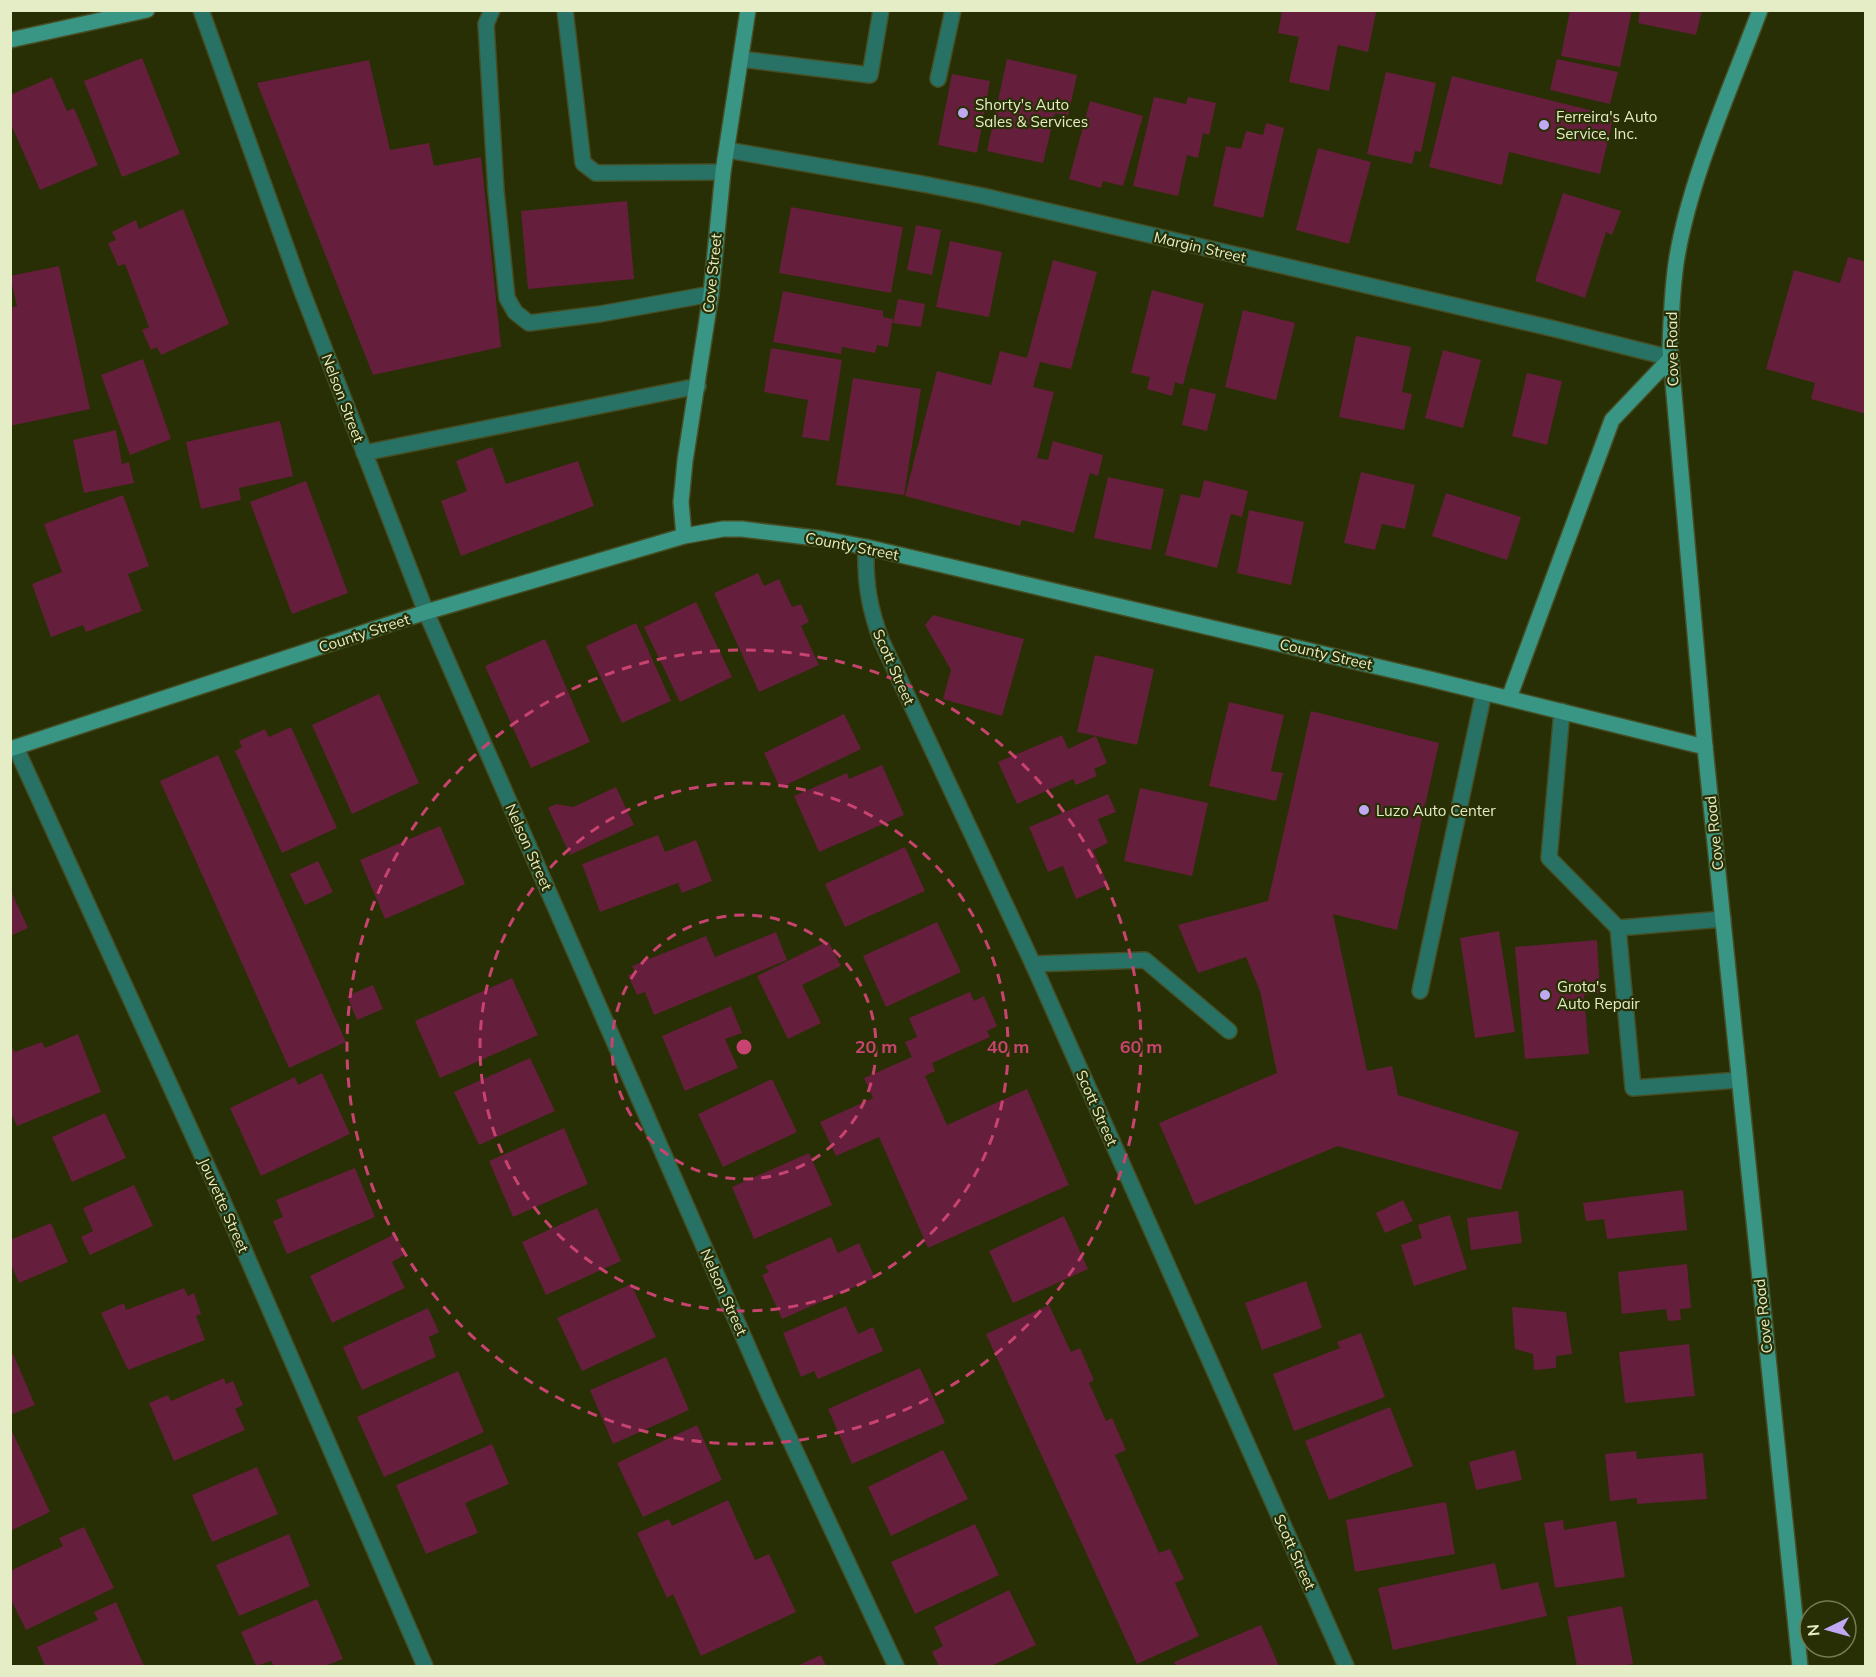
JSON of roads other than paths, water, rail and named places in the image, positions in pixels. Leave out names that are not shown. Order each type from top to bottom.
[{"type":"main road","points":[[10,40],[147,10]]},
{"type":"main road","name":"Cove Street","points":[[684,536],[681,520],[683,483],[711,294],[723,172],[748,10]]},
{"type":"main road","name":"Cove Road","points":[[1760,10],[1702,163],[1686,217],[1672,290],[1671,358],[1705,747],[1800,1666]]},
{"type":"main road","points":[[1509,698],[1612,420],[1671,358]]},
{"type":"main road","name":"County Street","points":[[13,748],[426,612],[684,536],[723,529],[742,529],[824,539],[866,547],[1484,692],[1705,747]]},
{"type":"street","name":"Nelson Street","points":[[201,10],[300,286],[426,612],[769,1395],[896,1666]]},
{"type":"street","points":[[492,10],[486,24],[496,191],[507,298],[515,312],[529,323],[600,314],[711,294]]},
{"type":"street","points":[[565,10],[583,163],[596,173],[723,172]]},
{"type":"street","points":[[741,59],[870,75],[881,10]]},
{"type":"street","points":[[938,79],[953,10]]},
{"type":"street","name":"Margin Street","points":[[727,150],[982,196],[1671,358]]},
{"type":"street","points":[[364,453],[698,386]]},
{"type":"street","name":"Scott Street","points":[[866,547],[865,575],[868,600],[878,632],[1033,964],[1346,1666]]},
{"type":"street","points":[[1420,991],[1484,692]]},
{"type":"street","points":[[1562,711],[1549,858],[1618,928],[1633,1088],[1739,1080]]},
{"type":"street","name":"Jouvette Street","points":[[13,748],[217,1188],[424,1666]]},
{"type":"street","points":[[1618,928],[1723,919]]},
{"type":"street","points":[[1033,964],[1145,960],[1230,1031]]},
{"type":"place","name":"Shorty's Auto Sales & Services","points":[[963,113]]},
{"type":"place","name":"Ferreira's Auto Service, Inc.","points":[[1544,125]]},
{"type":"place","name":"Luzo Auto Center","points":[[1364,810]]},
{"type":"place","name":"Grota's Auto Repair","points":[[1545,995]]}]
